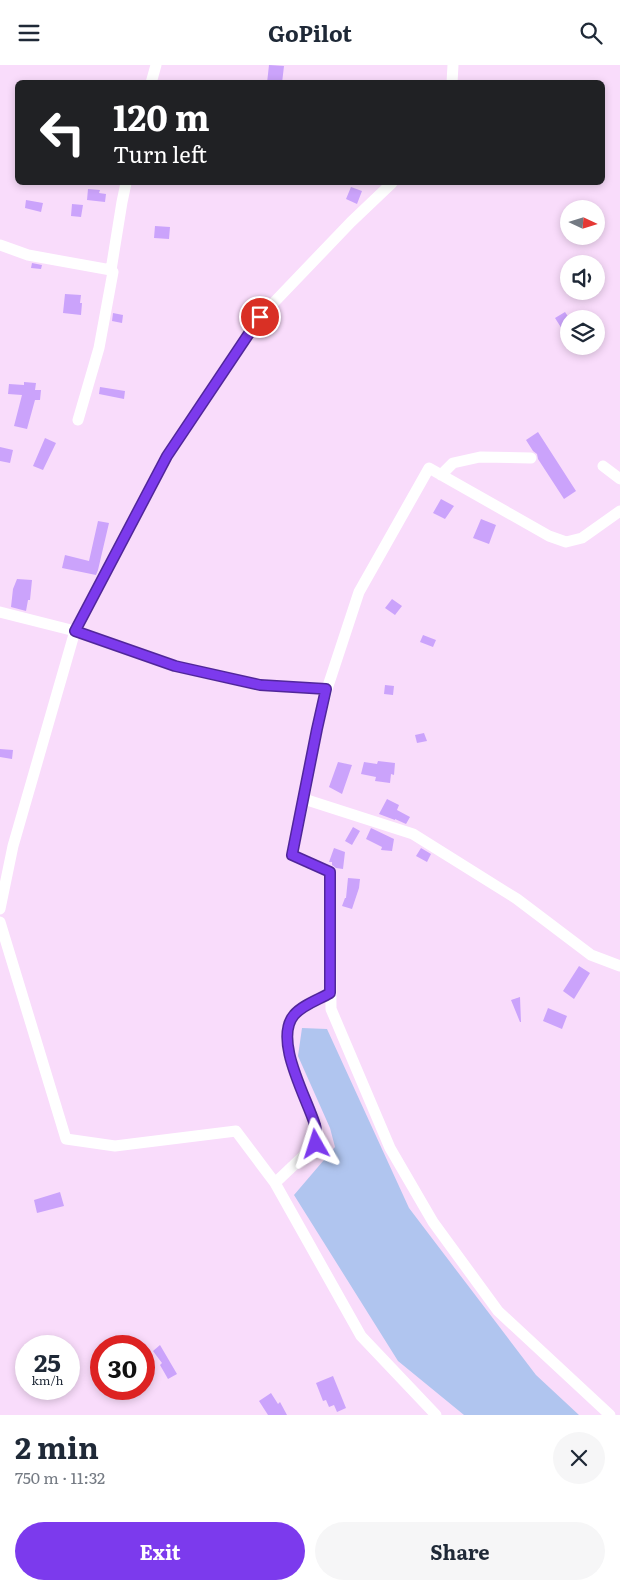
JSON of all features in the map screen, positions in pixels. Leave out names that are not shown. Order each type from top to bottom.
[{"type":"street","points":[[152,80],[156,65]]},
{"type":"street","points":[[452,80],[453,65]]},
{"type":"street","points":[[78,420],[98,348],[113,272],[111,270],[126,185]]},
{"type":"street","points":[[0,909],[13,846],[75,631],[167,456],[260,317],[351,222],[390,185]]},
{"type":"street","points":[[0,245],[28,255],[111,270]]},
{"type":"street","points":[[441,475],[453,463],[480,457],[531,458]]},
{"type":"street","points":[[603,466],[620,479]]},
{"type":"street","points":[[610,1415],[498,1311],[433,1222],[390,1149],[331,1009],[330,872],[292,855],[326,689],[359,592],[429,468],[549,536],[566,542],[582,538],[620,511]]},
{"type":"street","points":[[0,612],[75,631],[175,666],[260,685],[326,689]]},
{"type":"street","points":[[304,799],[413,834],[517,899],[591,955],[620,965]]},
{"type":"street","points":[[0,922],[66,1139],[116,1146],[236,1131],[275,1183],[361,1336],[436,1415]]},
{"type":"street","points":[[275,1183],[316,1144],[316,1127],[296,1074],[287,1041],[290,1021],[296,1013],[330,993]]},
{"type":"water","points":[[302,1028],[327,1029],[409,1208],[536,1375],[579,1415],[464,1415],[398,1361],[294,1195],[335,1147],[330,1128],[298,1056]]},
{"type":"building","points":[[269,65],[284,66],[282,80],[267,80]]},
{"type":"building","points":[[351,187],[362,191],[357,204],[346,199]]},
{"type":"building","points":[[88,189],[100,190],[99,193],[106,194],[105,202],[87,200]]},
{"type":"building","points":[[26,200],[43,203],[41,212],[25,208]]},
{"type":"building","points":[[72,204],[83,205],[81,217],[71,216]]},
{"type":"building","points":[[155,226],[170,227],[169,239],[154,238]]},
{"type":"building","points":[[32,263],[42,265],[41,269],[31,268]]},
{"type":"building","points":[[65,294],[81,295],[81,315],[63,313]]},
{"type":"building","points":[[113,313],[123,315],[122,323],[112,321]]},
{"type":"building","points":[[560,315],[560,326],[555,318]]},
{"type":"building","points":[[24,382],[36,383],[35,390],[41,390],[40,400],[35,400],[27,429],[14,426],[22,395],[8,394],[9,384],[24,385]]},
{"type":"building","points":[[100,387],[125,391],[124,399],[99,394]]},
{"type":"building","points":[[538,432],[576,491],[564,499],[538,459],[537,454],[526,440]]},
{"type":"building","points":[[45,438],[56,443],[43,470],[33,466]]},
{"type":"building","points":[[0,447],[13,450],[10,463],[0,461]]},
{"type":"building","points":[[441,499],[454,506],[445,519],[433,513]]},
{"type":"building","points":[[481,519],[496,525],[489,544],[473,538]]},
{"type":"building","points":[[98,521],[109,523],[96,575],[62,568],[65,555],[89,561]]},
{"type":"building","points":[[17,579],[32,580],[30,600],[28,600],[26,611],[11,607],[13,589]]},
{"type":"building","points":[[392,599],[402,606],[395,615],[385,608]]},
{"type":"building","points":[[423,635],[436,640],[433,647],[420,642]]},
{"type":"building","points":[[385,685],[394,686],[393,695],[384,694]]},
{"type":"building","points":[[424,733],[427,741],[417,743],[415,735]]},
{"type":"building","points":[[0,749],[13,750],[12,759],[0,757]]},
{"type":"building","points":[[378,761],[395,763],[394,775],[391,774],[390,783],[375,781],[376,777],[361,774],[364,762],[377,764]]},
{"type":"building","points":[[338,762],[352,765],[342,794],[329,787]]},
{"type":"building","points":[[387,799],[399,805],[397,810],[410,817],[406,824],[379,814]]},
{"type":"building","points":[[353,827],[360,831],[352,845],[345,841]]},
{"type":"building","points":[[371,828],[394,839],[392,851],[381,850],[382,847],[366,839]]},
{"type":"building","points":[[334,848],[345,852],[343,869],[336,868],[332,865],[332,862],[329,862]]},
{"type":"building","points":[[421,848],[431,854],[427,862],[416,856]]},
{"type":"building","points":[[348,878],[360,879],[352,909],[342,906],[346,898]]},
{"type":"building","points":[[579,966],[590,973],[574,999],[563,991]]},
{"type":"building","points":[[520,997],[521,1022],[511,1000]]},
{"type":"building","points":[[548,1008],[567,1016],[562,1029],[543,1021]]},
{"type":"building","points":[[60,1192],[64,1206],[37,1213],[34,1200]]},
{"type":"building","points":[[160,1345],[177,1374],[168,1379],[160,1365],[162,1363],[155,1354],[155,1349]]},
{"type":"building","points":[[333,1376],[346,1408],[337,1412],[334,1405],[329,1407],[326,1400],[323,1401],[316,1383]]},
{"type":"building","points":[[271,1393],[278,1404],[280,1402],[287,1415],[268,1415],[259,1401]]},
{"type":"route","points":[[260,317],[167,456],[75,631],[175,666],[260,685],[326,689],[292,855],[330,872],[330,993],[296,1013],[290,1021],[287,1041],[296,1074],[316,1127],[316,1144]]}]
